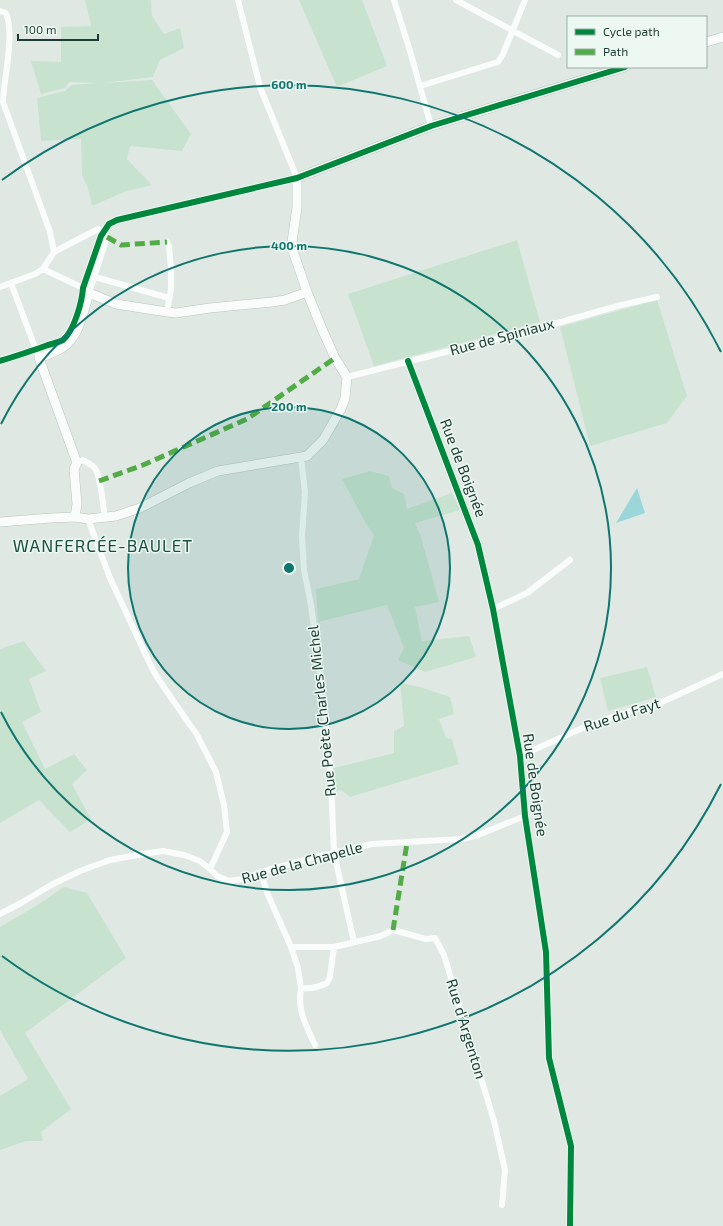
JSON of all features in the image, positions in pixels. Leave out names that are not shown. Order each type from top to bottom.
[{"type":"main road","points":[[707,42],[723,37]]},
{"type":"main road","points":[[2,522],[75,517],[88,519],[116,516],[140,508],[189,483],[218,471],[307,456],[323,440],[335,421],[345,398],[347,377],[335,358],[298,269],[293,247],[297,206],[297,178],[430,126],[621,68]]},
{"type":"main road","points":[[75,517],[77,504],[74,469],[77,463],[39,358],[63,347],[73,336],[81,319],[89,293],[116,304],[167,312],[285,300],[307,292]]},
{"type":"street","points":[[238,0],[260,87],[297,178]]},
{"type":"street","points":[[394,0],[410,51],[430,126]]},
{"type":"street","points":[[456,0],[558,55]]},
{"type":"street","points":[[420,86],[498,62],[503,54],[525,0]]},
{"type":"street","points":[[0,11],[6,13],[10,24],[3,102],[50,232],[54,252]]},
{"type":"street","points":[[0,287],[35,274],[43,269],[54,252],[92,230],[98,228],[104,231],[107,237],[89,293],[76,284],[43,269]]},
{"type":"street","points":[[167,242],[169,246],[171,268],[171,289],[167,312]]},
{"type":"street","points":[[95,277],[169,298]]},
{"type":"street","points":[[11,282],[39,358]]},
{"type":"street","name":"Rue de Spiniaux","points":[[347,377],[533,330],[621,305],[657,297]]},
{"type":"street","name":"Rue de Boignée","points":[[408,361],[478,545],[493,609],[520,756],[525,816],[546,952],[550,1058],[570,1146],[570,1226]]},
{"type":"street","name":"Rue Poète Charles Michel","points":[[302,458],[305,492],[302,536],[304,570],[311,605],[323,695],[331,779],[334,853],[354,942]]},
{"type":"street","points":[[77,463],[83,460],[90,464],[96,471],[105,518]]},
{"type":"street","points":[[88,519],[110,578],[150,664],[161,683],[196,733],[216,772],[224,805],[227,832],[210,868]]},
{"type":"street","points":[[493,609],[527,593],[570,560]]},
{"type":"street","name":"Rue du Fayt","points":[[520,756],[587,726],[630,711],[660,703],[689,691],[723,674]]},
{"type":"street","name":"Rue de la Chapelle","points":[[0,914],[51,884],[110,860],[163,851],[184,854],[200,861],[218,876],[229,881],[243,879],[268,870],[372,844],[462,839],[478,835],[525,816]]},
{"type":"street","points":[[261,873],[268,895],[291,947],[298,968],[301,988],[299,999],[301,1014],[315,1045]]},
{"type":"street","name":"Rue d'Argenton","points":[[354,942],[381,936],[393,930],[426,939],[436,938],[444,955],[494,1121],[505,1170],[502,1205]]},
{"type":"street","points":[[291,947],[334,947],[354,942]]},
{"type":"street","points":[[301,988],[323,985],[327,983],[330,977],[334,947]]},
{"type":"green space","points":[[85,0],[151,0],[152,16],[164,34],[180,28],[184,48],[160,60],[153,77],[103,83],[152,80],[191,134],[182,151],[130,146],[127,159],[152,185],[124,192],[92,206],[87,185],[82,176],[81,139],[41,141],[37,98],[65,91],[72,85],[97,83],[69,82],[65,88],[41,94],[31,61],[61,62],[61,27],[91,26]]},
{"type":"green space","points":[[299,0],[362,0],[387,66],[337,87]]},
{"type":"green space","points":[[517,240],[540,322],[374,366],[348,294]]},
{"type":"green space","points":[[657,300],[687,396],[667,423],[590,446],[560,327]]},
{"type":"green space","points":[[370,471],[389,476],[392,488],[404,494],[407,509],[452,493],[460,510],[415,523],[421,537],[439,602],[415,607],[422,641],[469,636],[476,657],[425,672],[398,660],[404,648],[387,605],[318,622],[316,589],[359,579],[374,535],[365,522],[342,479]]},
{"type":"green space","points":[[24,641],[46,671],[29,679],[41,712],[22,722],[45,769],[74,754],[87,770],[72,784],[91,819],[70,832],[39,800],[0,823],[0,649]]},
{"type":"green space","points":[[647,667],[656,697],[608,711],[600,678]]},
{"type":"green space","points":[[400,683],[420,687],[450,697],[454,714],[439,719],[446,738],[452,739],[459,764],[350,797],[341,790],[336,791],[330,769],[394,753],[394,731],[404,726]]},
{"type":"green space","points":[[64,887],[87,893],[126,958],[25,1033],[71,1109],[41,1132],[43,1141],[26,1141],[0,1150],[0,1096],[28,1079],[0,1030],[0,927],[36,906]]},
{"type":"water","points":[[637,488],[645,513],[616,523]]},
{"type":"marked path","points":[[107,237],[121,245],[167,242]]},
{"type":"marked path","points":[[99,481],[143,465],[247,419],[335,358]]},
{"type":"marked path","points":[[393,930],[407,843]]},
{"type":"cycle path","points":[[0,361],[63,340],[67,336],[77,316],[83,288],[101,236],[109,224],[117,220],[297,178],[431,126],[622,68]]},
{"type":"cycle path","points":[[408,361],[478,545],[493,609],[520,756],[525,816],[546,952],[549,1058],[571,1146],[570,1226]]},
{"type":"district","name":"WANFERCÉE-BAULET","points":[[103,546]]}]
